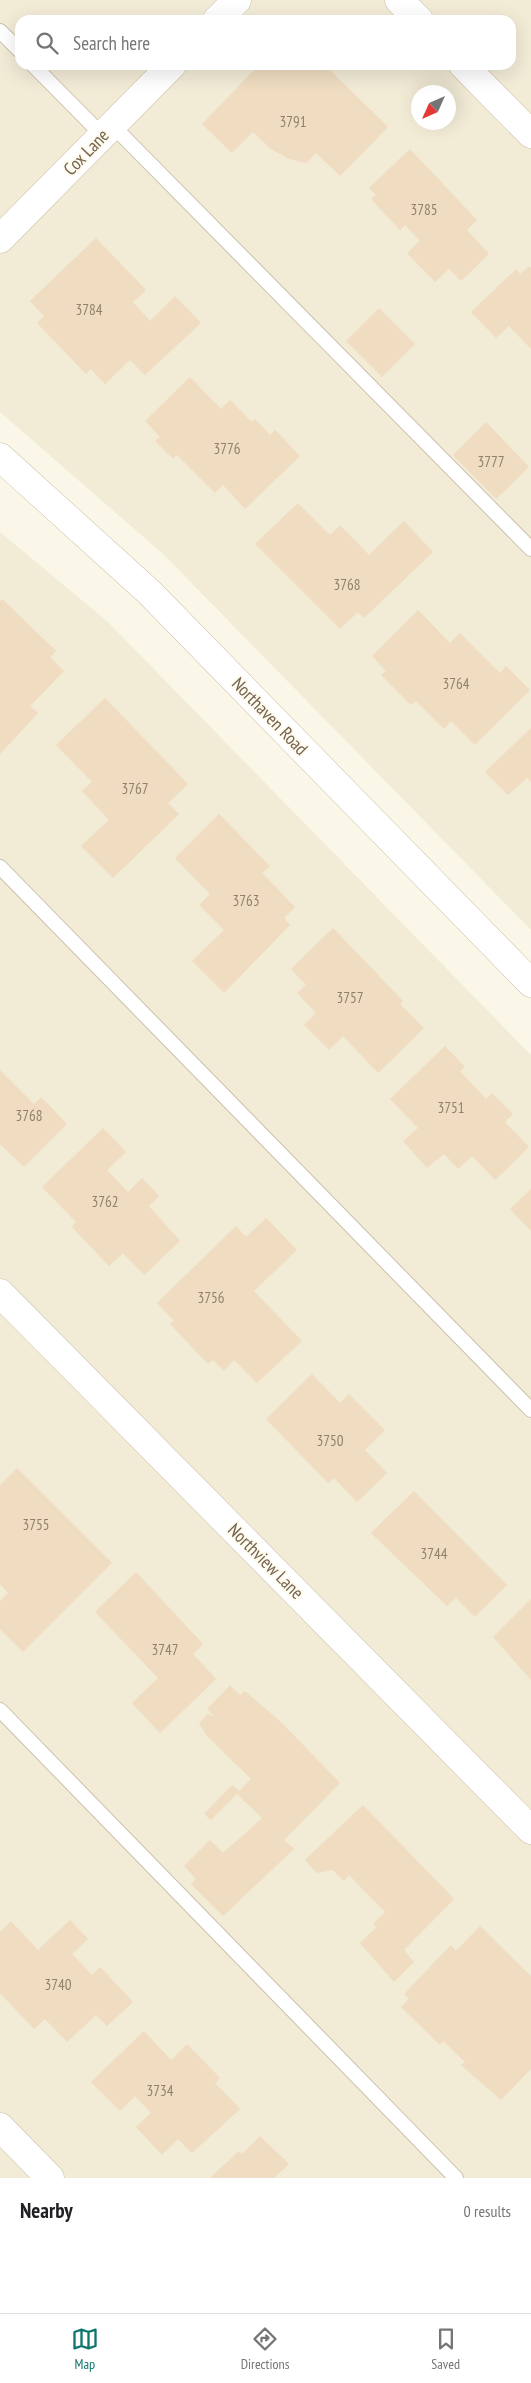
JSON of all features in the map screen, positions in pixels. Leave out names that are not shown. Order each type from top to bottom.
[{"type":"street","points":[[222,15],[237,0]]},
{"type":"street","points":[[400,0],[414,15]]},
{"type":"street","name":"Cox Lane","points":[[0,239],[167,70]]},
{"type":"street","points":[[468,70],[531,134]]},
{"type":"street","name":"Northaven Road","points":[[0,457],[149,592],[531,983]]},
{"type":"street","name":"Northview Lane","points":[[0,1293],[531,1830]]},
{"type":"street","points":[[0,2127],[50,2178]]},
{"type":"lane","points":[[0,31],[15,46]]},
{"type":"lane","points":[[39,70],[107,130],[531,550]]},
{"type":"lane","points":[[0,867],[531,1410]]},
{"type":"lane","points":[[0,1710],[456,2178]]},
{"type":"shaded area","points":[[0,0],[531,0],[531,930],[163,554],[0,412]]},
{"type":"shaded area","points":[[0,532],[107,621],[531,1055],[531,2178],[0,2178]]},
{"type":"building","points":[[254,70],[330,70],[388,127],[340,176],[316,153],[306,163],[289,159],[271,149],[253,132],[232,153],[202,124]]},
{"type":"building","points":[[410,149],[477,220],[467,230],[489,254],[461,281],[449,269],[435,282],[407,253],[420,241],[405,225],[400,230],[371,199],[376,195],[369,188]]},
{"type":"building","points":[[96,238],[146,290],[133,302],[150,321],[175,296],[201,323],[145,375],[130,360],[105,384],[91,369],[86,374],[37,323],[44,316],[30,301]]},
{"type":"building","points":[[529,266],[531,268],[531,349],[509,326],[496,338],[471,312],[516,269],[520,274]]},
{"type":"building","points":[[379,308],[415,344],[382,377],[346,341]]},
{"type":"building","points":[[190,377],[221,409],[230,400],[252,422],[255,419],[270,435],[275,430],[300,456],[245,509],[223,485],[215,493],[177,455],[173,459],[155,441],[160,437],[145,421]]},
{"type":"building","points":[[486,422],[529,467],[496,499],[453,455]]},
{"type":"building","points":[[298,503],[330,535],[340,525],[369,555],[404,521],[433,552],[364,618],[358,612],[340,629],[255,544]]},
{"type":"building","points":[[2,599],[56,651],[50,657],[64,671],[30,706],[38,713],[0,754],[0,601]]},
{"type":"building","points":[[418,610],[450,643],[460,633],[500,673],[506,666],[530,690],[475,745],[451,721],[444,729],[416,701],[411,705],[381,675],[386,671],[372,656]]},
{"type":"building","points":[[105,698],[188,784],[168,803],[179,814],[113,878],[81,846],[109,820],[82,791],[92,782],[56,745]]},
{"type":"building","points":[[531,728],[531,782],[527,778],[508,795],[485,772]]},
{"type":"building","points":[[219,814],[270,866],[262,873],[295,907],[284,918],[290,925],[224,993],[192,961],[224,930],[199,905],[210,894],[175,858]]},
{"type":"building","points":[[333,928],[403,1001],[400,1004],[424,1028],[378,1073],[343,1036],[329,1050],[304,1025],[316,1013],[297,993],[306,985],[291,969]]},
{"type":"building","points":[[445,1046],[465,1067],[460,1071],[486,1099],[492,1093],[513,1114],[505,1122],[529,1147],[495,1180],[472,1156],[458,1169],[444,1154],[427,1168],[403,1141],[418,1128],[390,1099]]},
{"type":"building","points":[[0,1070],[34,1104],[41,1097],[67,1124],[24,1167],[0,1144]]},
{"type":"building","points":[[103,1128],[126,1152],[107,1170],[128,1192],[142,1178],[159,1196],[149,1206],[180,1241],[144,1275],[123,1253],[109,1266],[72,1227],[76,1222],[42,1187]]},
{"type":"building","points":[[531,1189],[531,1231],[510,1209]]},
{"type":"building","points":[[266,1218],[297,1250],[254,1291],[302,1341],[257,1383],[234,1360],[224,1371],[213,1360],[208,1364],[170,1324],[174,1321],[157,1303],[236,1226],[246,1237]]},
{"type":"building","points":[[312,1374],[340,1403],[349,1394],[385,1430],[365,1450],[387,1473],[357,1502],[334,1478],[328,1483],[266,1419]]},
{"type":"building","points":[[17,1468],[112,1563],[23,1652],[0,1629],[0,1601],[8,1593],[0,1584],[0,1485]]},
{"type":"building","points":[[414,1491],[507,1585],[475,1617],[456,1598],[447,1606],[371,1533]]},
{"type":"building","points":[[136,1572],[203,1644],[193,1654],[216,1679],[160,1733],[132,1703],[158,1678],[95,1612]]},
{"type":"building","points":[[531,1599],[531,1680],[493,1637]]},
{"type":"building","points":[[230,1685],[240,1695],[245,1691],[284,1725],[340,1783],[284,1840],[294,1849],[223,1916],[191,1884],[196,1879],[184,1866],[210,1840],[223,1853],[262,1818],[237,1794],[211,1820],[204,1814],[232,1785],[239,1791],[251,1779],[207,1736],[199,1723],[208,1714],[214,1716],[207,1709]]},
{"type":"building","points":[[363,1805],[454,1899],[404,1950],[414,1962],[394,1982],[360,1943],[377,1927],[373,1924],[385,1912],[349,1875],[344,1881],[333,1870],[317,1873],[305,1860]]},
{"type":"building","points":[[70,1920],[88,1939],[72,1954],[92,1975],[100,1967],[133,2002],[107,2026],[96,2015],[67,2042],[45,2019],[34,2029],[0,1993],[0,1932],[11,1921],[38,1950]]},
{"type":"building","points":[[480,1926],[531,1976],[531,2069],[501,2100],[461,2065],[465,2062],[443,2041],[440,2045],[401,2007],[409,1999],[404,1994],[451,1945],[456,1951]]},
{"type":"building","points":[[144,2031],[171,2060],[187,2044],[220,2078],[215,2083],[240,2109],[192,2153],[178,2139],[162,2155],[136,2127],[151,2113],[135,2096],[120,2111],[91,2082]]},
{"type":"building","points":[[260,2136],[289,2164],[274,2178],[210,2178],[239,2151],[242,2154]]}]
